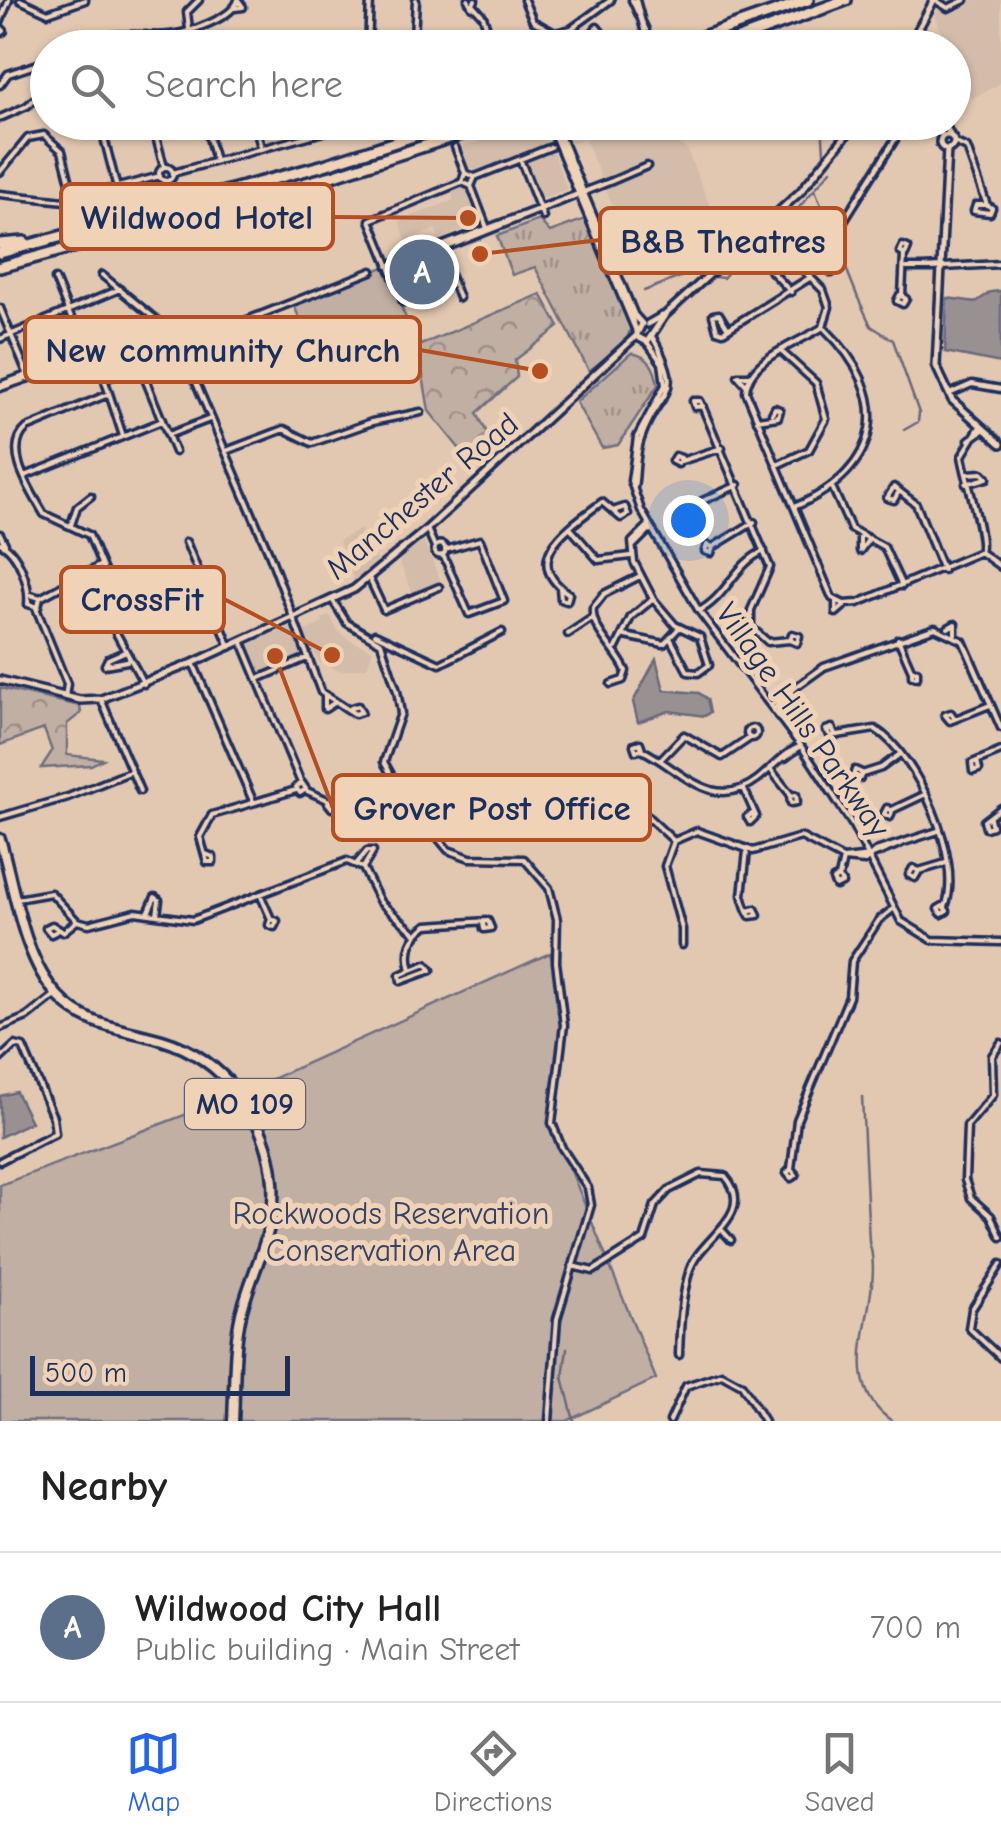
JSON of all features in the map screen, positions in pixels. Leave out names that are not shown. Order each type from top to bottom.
[{"type":"highway","points":[[723,30],[808,0]]},
{"type":"highway","points":[[764,30],[846,0]]},
{"type":"highway","points":[[0,253],[322,166],[402,140]]},
{"type":"highway","points":[[0,269],[447,140]]},
{"type":"highway","points":[[439,143],[455,146],[460,140]]},
{"type":"highway","points":[[0,244],[52,239]]},
{"type":"main road","name":"MO 109","points":[[0,839],[34,955],[58,995],[100,1025],[157,1038],[201,1058],[239,1094],[265,1140],[274,1206],[240,1318],[233,1421]]},
{"type":"street","points":[[0,34],[4,31],[0,24],[9,0]]},
{"type":"street","points":[[20,0],[48,13],[85,0]]},
{"type":"street","points":[[199,0],[186,12],[189,30],[235,8],[238,0]]},
{"type":"street","points":[[369,30],[370,0]]},
{"type":"street","points":[[413,30],[416,0]]},
{"type":"street","points":[[524,0],[533,21],[547,30]]},
{"type":"street","points":[[568,30],[611,0]]},
{"type":"street","points":[[634,0],[646,30]]},
{"type":"street","points":[[918,30],[935,0],[948,8],[966,0]]},
{"type":"street","points":[[472,2],[487,30]]},
{"type":"street","points":[[586,18],[594,28]]},
{"type":"street","points":[[0,86],[11,73],[30,67]]},
{"type":"street","points":[[0,118],[30,103]]},
{"type":"street","points":[[0,172],[22,143],[30,140]]},
{"type":"street","points":[[50,140],[62,151],[74,199]]},
{"type":"street","points":[[105,140],[118,188]]},
{"type":"street","points":[[157,140],[164,167],[160,176]]},
{"type":"street","points":[[209,140],[215,161]]},
{"type":"street","points":[[260,140],[262,148]]},
{"type":"street","points":[[0,194],[74,199],[160,176],[168,180],[173,173],[292,140]]},
{"type":"street","points":[[465,173],[474,177],[520,160],[551,147],[554,140]]},
{"type":"street","points":[[556,140],[582,193]]},
{"type":"street","points":[[560,140],[644,333]]},
{"type":"street","name":"Manchester Road","points":[[0,680],[65,696],[101,700],[295,619],[369,578],[762,229],[822,170],[844,140]]},
{"type":"street","points":[[846,214],[894,140]]},
{"type":"street","points":[[943,140],[940,144],[947,149]]},
{"type":"street","points":[[951,140],[967,148],[987,204]]},
{"type":"street","points":[[954,142],[947,149],[935,362],[950,394],[1001,444]]},
{"type":"street","points":[[455,146],[465,173],[462,182]]},
{"type":"street","points":[[551,147],[560,151]]},
{"type":"street","points":[[520,160],[541,212]]},
{"type":"street","points":[[389,268],[541,212],[646,166]]},
{"type":"street","points":[[164,167],[173,173]]},
{"type":"street","points":[[474,177],[471,186],[488,230]]},
{"type":"street","points":[[402,298],[433,288],[437,295],[431,302],[406,304],[402,298],[370,224],[376,215],[462,182],[471,186]]},
{"type":"street","points":[[746,385],[749,376],[823,327],[829,302],[762,229]]},
{"type":"street","points":[[781,248],[797,239],[832,273]]},
{"type":"street","points":[[440,248],[459,298]]},
{"type":"street","points":[[902,295],[904,255]]},
{"type":"street","points":[[760,259],[791,292]]},
{"type":"street","points":[[904,268],[1001,263]]},
{"type":"street","points":[[0,387],[52,370],[102,376],[139,365],[372,270]]},
{"type":"street","points":[[102,275],[168,325],[181,347],[295,619],[325,697],[325,708],[334,702]]},
{"type":"street","points":[[728,328],[810,277]]},
{"type":"street","points":[[55,279],[80,341],[100,363],[106,396],[122,436]]},
{"type":"street","points":[[0,338],[120,289]]},
{"type":"street","points":[[0,308],[27,374]]},
{"type":"street","points":[[794,507],[832,489],[861,455],[870,410],[859,367],[823,327]]},
{"type":"street","name":"Village Hills Parkway","points":[[644,333],[664,368],[661,400],[634,444],[630,474],[644,514],[699,610],[800,746],[872,855],[893,909]]},
{"type":"street","points":[[776,466],[813,446],[826,419],[816,382],[782,352]]},
{"type":"street","points":[[139,365],[175,452]]},
{"type":"street","points":[[0,387],[27,374],[59,366],[102,376]]},
{"type":"street","points":[[749,376],[738,376],[746,385],[826,590],[844,604]]},
{"type":"street","points":[[950,394],[964,386],[1001,389]]},
{"type":"street","points":[[106,396],[20,434],[16,451],[44,514],[88,535],[117,602],[114,622],[127,661],[144,684]]},
{"type":"street","points":[[703,406],[766,550],[770,573],[751,610],[750,622],[764,641],[790,640]]},
{"type":"street","points":[[226,452],[284,429],[312,443],[372,422],[421,412]]},
{"type":"street","points":[[757,420],[772,414]]},
{"type":"street","points":[[168,436],[212,418]]},
{"type":"street","points":[[25,476],[162,421]]},
{"type":"street","points":[[980,552],[983,535],[966,484],[962,452],[982,428]]},
{"type":"street","points":[[681,461],[722,448]]},
{"type":"street","points":[[965,474],[987,476],[984,481],[966,484]]},
{"type":"street","points":[[691,506],[738,485]]},
{"type":"street","points":[[832,489],[850,529],[886,550],[902,586]]},
{"type":"street","points":[[898,493],[916,504],[943,570]]},
{"type":"street","points":[[71,525],[77,507],[91,496]]},
{"type":"street","points":[[560,588],[548,574],[546,560],[550,549],[602,502],[613,511]]},
{"type":"street","points":[[644,514],[640,531],[632,542],[640,572],[654,599],[679,628],[700,636],[710,665],[701,672],[688,672],[671,640]]},
{"type":"street","points":[[713,547],[754,522]]},
{"type":"street","points":[[640,531],[650,526]]},
{"type":"street","points":[[633,554],[638,536],[650,526]]},
{"type":"street","points":[[427,529],[435,547],[442,545],[444,553],[454,582],[469,614],[504,601],[480,540],[474,538],[444,553]]},
{"type":"street","points":[[571,529],[598,560],[633,554]]},
{"type":"street","points":[[0,534],[30,595],[28,604],[36,608],[68,684],[65,696]]},
{"type":"street","points":[[860,538],[860,551],[868,540]]},
{"type":"street","points":[[186,542],[230,647]]},
{"type":"street","points":[[699,610],[721,596],[746,562],[766,550]]},
{"type":"street","points":[[836,601],[836,613],[844,604],[902,586],[980,552]]},
{"type":"street","points":[[980,552],[1001,567]]},
{"type":"street","points":[[36,608],[40,598],[101,564]]},
{"type":"street","points":[[568,634],[592,618],[604,594],[640,572]]},
{"type":"street","points":[[369,578],[384,610],[439,587]]},
{"type":"street","points":[[446,585],[454,582]]},
{"type":"street","points":[[30,595],[40,598]]},
{"type":"street","points":[[616,648],[632,617],[654,599]]},
{"type":"street","points":[[333,601],[347,622],[440,664],[502,632]]},
{"type":"street","points":[[592,618],[616,648],[626,674],[610,684]]},
{"type":"street","points":[[97,622],[114,622]]},
{"type":"street","points":[[625,636],[657,645],[671,640],[679,628]]},
{"type":"street","points":[[771,708],[824,667],[930,628],[955,634],[966,646],[1001,728]]},
{"type":"street","points":[[370,633],[381,643],[401,702],[384,762],[396,785],[448,850],[470,858],[524,860],[541,874],[555,900],[564,1025],[552,1123],[562,1148],[588,1188],[590,1205],[553,1343],[549,1421]]},
{"type":"street","points":[[898,639],[912,671]]},
{"type":"street","points":[[242,642],[305,790]]},
{"type":"street","points":[[124,652],[108,659],[105,666],[127,661]]},
{"type":"street","points":[[258,679],[307,658]]},
{"type":"street","points":[[194,663],[254,803]]},
{"type":"street","points":[[771,708],[796,688]]},
{"type":"street","points":[[761,696],[780,698]]},
{"type":"street","points":[[325,697],[352,708]]},
{"type":"street","points":[[101,700],[140,792]]},
{"type":"street","points":[[952,720],[990,705]]},
{"type":"street","points":[[835,734],[875,730],[918,775],[948,863],[946,907]]},
{"type":"street","points":[[786,756],[790,733]]},
{"type":"street","points":[[662,758],[680,736],[690,737],[722,757],[750,738]]},
{"type":"street","points":[[642,750],[662,758],[706,790],[727,794],[744,789],[800,746]]},
{"type":"street","points":[[975,762],[1001,751]]},
{"type":"street","points":[[862,774],[876,771],[900,754]]},
{"type":"street","points":[[770,769],[790,795]]},
{"type":"street","points":[[0,817],[68,797],[132,771]]},
{"type":"street","points":[[296,790],[301,783]]},
{"type":"street","points":[[744,789],[755,814]]},
{"type":"street","points":[[206,854],[200,837],[206,820],[218,812],[296,790],[330,800]]},
{"type":"street","points":[[892,810],[926,794]]},
{"type":"street","points":[[990,819],[1001,808]]},
{"type":"street","points":[[647,816],[674,841]]},
{"type":"street","points":[[682,945],[678,942],[682,929],[665,866],[674,841],[697,830],[747,851],[801,837],[846,858],[872,855],[938,831]]},
{"type":"street","points":[[839,877],[846,858],[863,842]]},
{"type":"street","points":[[357,863],[368,850],[373,851],[363,868]]},
{"type":"street","points":[[747,851],[742,895],[749,914]]},
{"type":"street","points":[[17,898],[52,893],[77,920],[95,925],[131,912],[198,919],[337,863],[357,863],[380,902],[416,934]]},
{"type":"street","points":[[918,871],[948,863]]},
{"type":"street","points":[[260,894],[271,918]]},
{"type":"street","points":[[148,914],[156,897],[160,901],[157,915]]},
{"type":"street","points":[[792,1169],[797,1120],[849,997],[852,960],[879,920],[893,909],[918,934],[962,942],[1001,942]]},
{"type":"street","points":[[57,931],[66,930],[77,920]]},
{"type":"street","points":[[411,970],[409,947],[416,934],[436,922],[483,923]]},
{"type":"street","points":[[431,967],[429,972],[400,981],[400,975],[411,970],[431,967]]},
{"type":"street","points":[[0,1028],[27,1017],[58,995]]},
{"type":"street","points":[[1001,1042],[992,1056],[993,1095],[967,1126],[964,1152],[967,1190],[992,1216],[1001,1237]]},
{"type":"street","points":[[0,1059],[15,1045],[23,1047],[53,1116],[55,1133],[0,1160]]},
{"type":"street","points":[[572,1266],[593,1271],[644,1239],[658,1200],[678,1183],[702,1174],[721,1174],[730,1182],[734,1207],[722,1230],[690,1269],[678,1328],[679,1355]]},
{"type":"street","points":[[722,1230],[730,1240]]},
{"type":"street","points":[[1001,1264],[972,1309],[970,1328],[1001,1358]]},
{"type":"street","points":[[670,1421],[686,1386],[722,1374],[742,1384],[764,1421]]},
{"type":"shaded area","points":[[943,0],[1001,0],[1001,83],[971,99],[971,30],[941,30],[935,16]]},
{"type":"shaded area","points":[[484,140],[547,140],[549,145],[477,170],[467,166],[462,146]]},
{"type":"shaded area","points":[[585,140],[674,140],[687,150],[710,206],[711,229],[617,263],[604,234],[621,226]]},
{"type":"shaded area","points":[[553,152],[567,189],[540,199],[525,163]]},
{"type":"shaded area","points":[[459,186],[468,190],[480,223],[440,239],[435,229],[406,240],[399,221],[454,200],[450,190]]},
{"type":"shaded area","points":[[1001,291],[1001,363],[945,352],[947,298],[976,302],[991,292]]},
{"type":"shaded area","points":[[361,529],[378,563],[354,581],[339,541]]},
{"type":"shaded area","points":[[423,540],[441,582],[413,594],[399,561]]},
{"type":"shaded area","points":[[330,615],[337,630],[349,640],[373,650],[367,667],[340,671],[319,662],[313,650],[260,673],[248,645],[289,626],[294,636],[323,623],[322,619]]},
{"type":"shaded area","points":[[656,659],[664,690],[699,693],[707,699],[710,712],[705,716],[669,711],[638,722],[633,702]]},
{"type":"shaded area","points":[[16,1092],[31,1122],[0,1137],[0,1096]]},
{"type":"green space","points":[[585,219],[631,327],[626,342],[589,371],[535,267],[512,275],[497,236],[539,220],[550,232]]},
{"type":"green space","points":[[384,267],[411,330],[319,366],[293,303]]},
{"type":"green space","points":[[541,294],[559,327],[515,360],[517,377],[477,413],[489,437],[467,458],[429,411],[418,346]]},
{"type":"green space","points":[[631,353],[650,364],[658,385],[618,445],[602,448],[576,402]]},
{"type":"green space","points":[[0,688],[80,706],[81,713],[67,724],[67,755],[103,759],[91,765],[41,768],[52,751],[44,729],[0,745]]},
{"type":"green space","name":"Rockwoods Reservation Conservation Area","points":[[550,953],[560,988],[562,1053],[549,1117],[656,1379],[567,1421],[0,1421],[0,1185],[232,1097]]},
{"type":"waterway","points":[[823,140],[824,153]]},
{"type":"waterway","points":[[778,232],[831,170]]},
{"type":"waterway","points":[[815,190],[871,326],[893,340],[919,413],[918,422],[904,430]]},
{"type":"waterway","points":[[715,277],[723,278],[737,262],[766,243]]},
{"type":"waterway","points":[[644,291],[693,272],[706,272]]},
{"type":"waterway","points":[[862,1097],[873,1264],[862,1360],[864,1383],[873,1403],[892,1421]]},
{"type":"waterway","points":[[567,1348],[563,1377],[574,1421]]},
{"type":"place","name":"Wildwood Hotel","points":[[468,218]]},
{"type":"place","name":"B&B Theatres","points":[[480,254]]},
{"type":"place","name":"Wildwood City Hall","points":[[422,272]]},
{"type":"place","name":"New community Church","points":[[540,371]]},
{"type":"place","name":"CrossFit","points":[[332,655]]},
{"type":"place","name":"Grover Post Office","points":[[275,656]]}]
